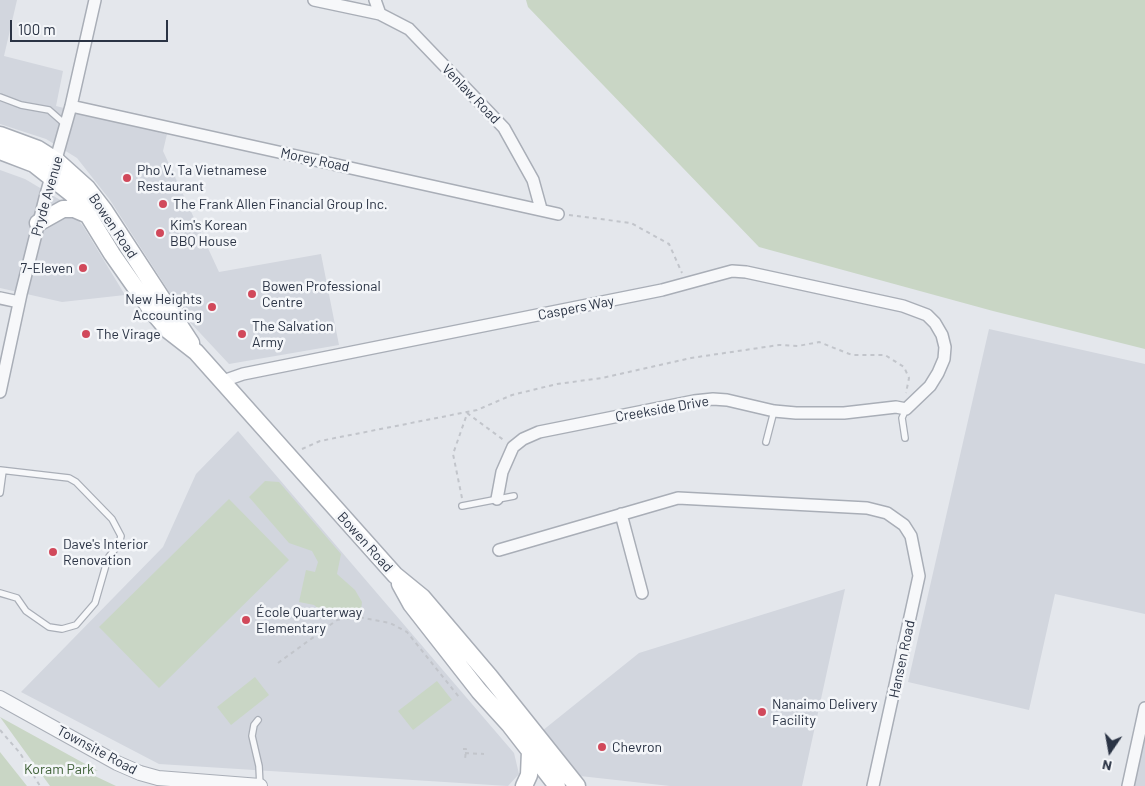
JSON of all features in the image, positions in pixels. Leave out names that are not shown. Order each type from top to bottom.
[{"type":"main road","name":"Bowen Road","points":[[0,135],[32,146],[57,161],[97,200],[196,352]]},
{"type":"main road","name":"Bowen Road","points":[[0,151],[34,164],[68,190],[88,215],[112,254],[152,311],[169,330],[196,352],[223,381],[395,575],[422,597],[577,786]]},
{"type":"main road","points":[[38,222],[63,209],[74,209],[88,215]]},
{"type":"main road","name":"Bowen Road","points":[[395,575],[412,604],[479,691],[557,786]]},
{"type":"main road","points":[[524,786],[529,775],[530,751]]},
{"type":"street","name":"Pryde Avenue","points":[[0,392],[38,222],[57,161],[95,0]]},
{"type":"street","name":"Venlaw Road","points":[[314,0],[380,14],[409,29],[504,128],[533,180],[540,209]]},
{"type":"street","points":[[375,0],[380,14]]},
{"type":"street","name":"Morey Road","points":[[71,106],[558,214]]},
{"type":"street","name":"Caspers Way","points":[[223,381],[243,374],[662,290],[732,270],[904,306],[927,315],[936,323],[942,335],[945,347],[944,359],[930,386],[906,409]]},
{"type":"street","points":[[0,298],[19,302]]},
{"type":"street","name":"Creekside Drive","points":[[513,447],[523,439],[539,432],[694,401],[728,400],[774,411],[830,414],[896,407],[906,409]]},
{"type":"street","points":[[497,499],[502,472],[513,447]]},
{"type":"street","name":"Hansen Road","points":[[499,550],[678,498],[867,508],[887,513],[904,525],[911,536],[918,560],[919,582],[873,786]]},
{"type":"street","points":[[622,514],[642,593]]},
{"type":"street","name":"Townsite Road","points":[[0,698],[140,774],[197,784],[260,786]]},
{"type":"street","points":[[1128,786],[1145,708]]},
{"type":"lane","points":[[0,97],[20,105],[49,110],[66,125]]},
{"type":"lane","points":[[905,438],[902,418],[906,409]]},
{"type":"lane","points":[[766,442],[774,411]]},
{"type":"lane","points":[[0,493],[2,471],[69,478],[76,482],[112,519],[121,536],[119,544],[108,558],[95,603],[76,625],[62,629],[49,626],[26,612],[16,598],[0,593]]},
{"type":"lane","points":[[462,506],[514,496]]},
{"type":"lane","points":[[258,720],[254,725],[252,736],[259,766],[260,786]]},
{"type":"path","points":[[558,214],[631,223],[669,244],[685,277]]},
{"type":"path","points":[[301,450],[320,441],[467,413],[512,394],[574,381],[602,378],[682,360],[818,342],[852,354],[885,354],[899,363],[904,367],[909,378],[909,385],[902,400],[906,409]]},
{"type":"path","points":[[467,413],[480,420],[513,447]]},
{"type":"path","points":[[461,493],[454,454],[467,413]]},
{"type":"path","points":[[278,663],[337,620],[358,617],[390,622],[407,632],[459,697]]},
{"type":"path","points":[[0,730],[20,753],[40,786]]},
{"type":"path","points":[[463,749],[466,749],[465,760]]},
{"type":"path","points":[[466,753],[484,754]]},
{"type":"shaded area","points":[[0,0],[17,0],[4,56],[63,71],[56,106],[167,134],[163,151],[219,272],[321,254],[339,345],[229,364],[186,318],[110,200],[77,158],[46,139],[0,124]]},
{"type":"shaded area","points":[[0,170],[25,179],[62,201],[83,226],[125,295],[62,302],[0,288]]},
{"type":"shaded area","points":[[989,329],[1145,364],[1145,614],[1055,594],[1029,710],[908,682]]},
{"type":"shaded area","name":"École Quarterway Elementary","points":[[238,431],[514,753],[519,774],[508,786],[159,764],[21,692],[163,547],[196,474]]},
{"type":"shaded area","points":[[845,589],[802,786],[670,786],[580,776],[542,731],[639,653]]},
{"type":"shaded area","points":[[1145,737],[1145,786],[1134,786]]},
{"type":"green space","points":[[526,0],[1145,0],[1145,349],[993,311],[759,247],[528,7]]},
{"type":"green space","points":[[265,481],[279,482],[341,554],[337,574],[355,590],[362,602],[361,610],[354,614],[345,614],[338,610],[332,613],[321,611],[314,605],[299,602],[306,570],[315,572],[318,562],[312,551],[289,543],[249,497]]},
{"type":"green space","points":[[229,499],[289,560],[159,688],[99,627]]},
{"type":"green space","points":[[255,677],[269,695],[231,725],[217,707]]},
{"type":"green space","points":[[437,681],[452,700],[413,730],[398,711]]},
{"type":"green space","name":"Koram Park","points":[[0,717],[98,771],[78,768],[116,786],[50,786]]},
{"type":"green space","points":[[0,752],[27,786],[0,786]]},
{"type":"place","name":"Pho V. Ta Vietnamese Restaurant","points":[[127,178]]},
{"type":"place","name":"The Frank Allen Financial Group Inc.","points":[[163,204]]},
{"type":"place","name":"Kim's Korean BBQ House","points":[[160,233]]},
{"type":"place","name":"7-Eleven","points":[[83,268]]},
{"type":"place","name":"Bowen Professional Centre","points":[[252,294]]},
{"type":"place","name":"New Heights Accounting","points":[[212,307]]},
{"type":"place","name":"The Virage","points":[[86,334]]},
{"type":"place","name":"The Salvation Army","points":[[242,334]]},
{"type":"place","name":"Dave's Interior Renovation","points":[[53,552]]},
{"type":"place","name":"École Quarterway Elementary","points":[[246,620]]},
{"type":"place","name":"Nanaimo Delivery Facility","points":[[762,712]]},
{"type":"place","name":"Chevron","points":[[602,747]]}]
